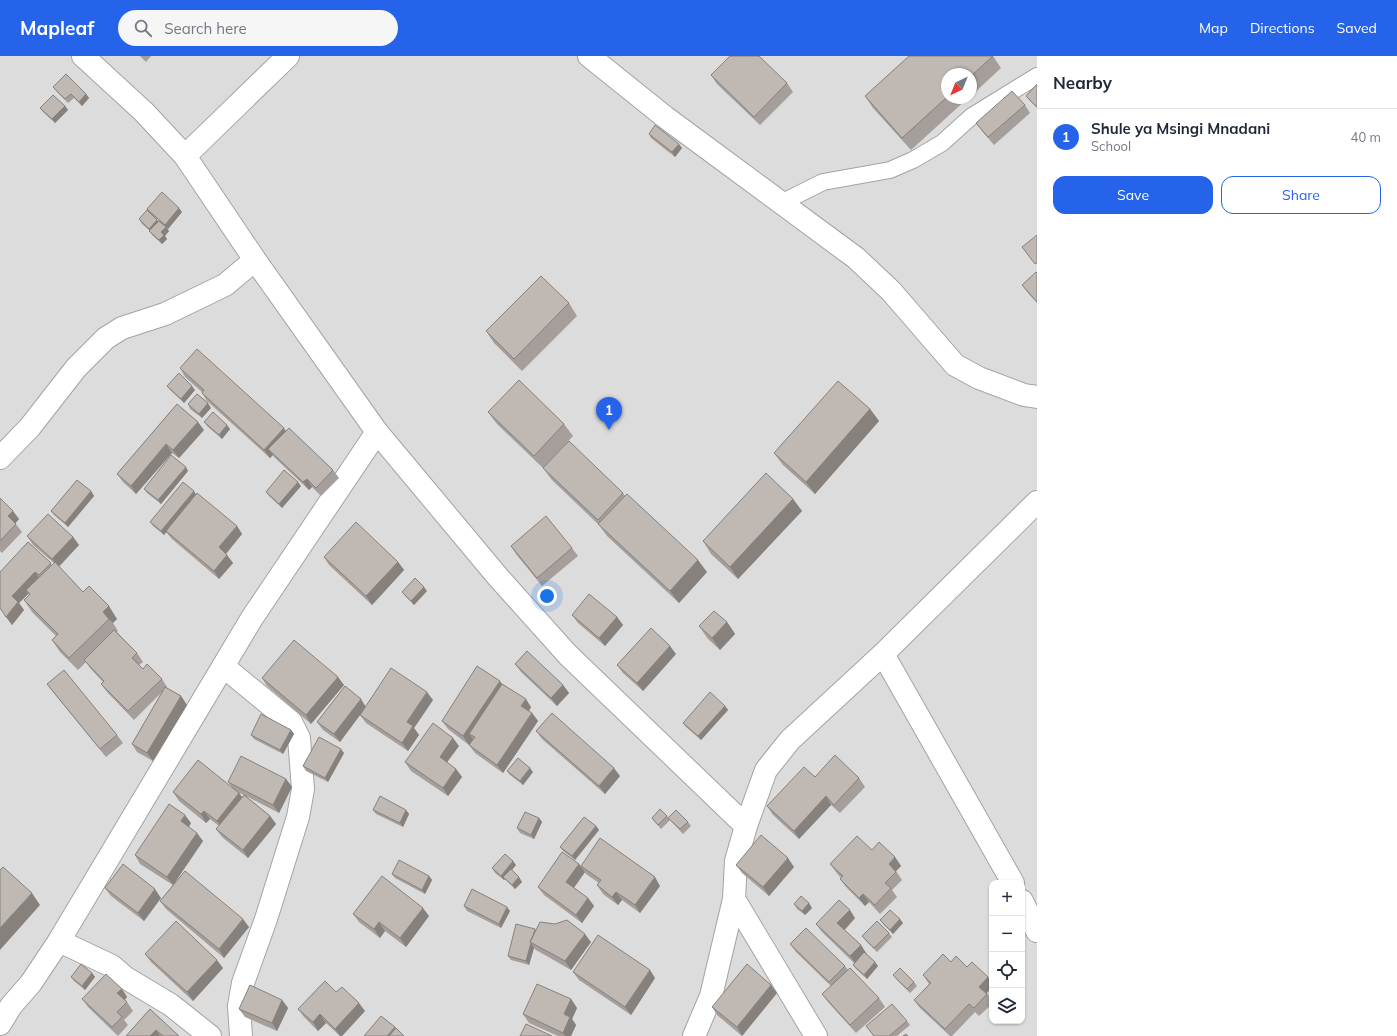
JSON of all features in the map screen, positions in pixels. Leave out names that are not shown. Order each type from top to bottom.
[{"type":"street","points":[[83,56],[144,112],[185,156],[255,260],[377,432],[498,577],[568,655],[746,826]]},
{"type":"street","points":[[185,156],[288,56]]},
{"type":"street","points":[[589,56],[665,116],[783,202],[856,258],[885,285],[955,365],[979,378],[1024,395],[1037,397]]},
{"type":"street","points":[[0,458],[30,427],[76,368],[106,338],[122,328],[171,311],[225,285],[255,260]]},
{"type":"street","points":[[0,1024],[11,1006],[31,983],[59,941],[252,618],[377,432]]},
{"type":"street","points":[[694,1036],[711,996],[734,899],[736,861],[746,826],[766,770],[790,740],[883,654],[1037,502]]},
{"type":"street","points":[[883,654],[1011,880]]},
{"type":"street","points":[[223,666],[291,722],[296,729],[301,755],[303,789],[298,817],[266,919],[243,983],[239,1006],[241,1036]]},
{"type":"street","points":[[734,899],[816,1036]]},
{"type":"street","points":[[1025,907],[1037,931]]},
{"type":"street","points":[[59,941],[112,966],[126,978],[171,1005],[210,1036]]},
{"type":"lane","points":[[783,202],[823,182],[890,170],[913,160],[942,143],[972,116],[1037,76]]},
{"type":"shaded area","points":[[0,56],[1037,56],[1037,1036],[0,1036]]},
{"type":"building","points":[[730,56],[759,56],[787,83],[754,117],[711,75]]},
{"type":"building","points":[[909,56],[993,56],[977,71],[977,68],[941,68],[941,102],[902,138],[865,96]]},
{"type":"building","points":[[66,74],[86,94],[79,102],[71,94],[65,99],[53,87]]},
{"type":"building","points":[[1037,84],[1037,107],[1026,96]]},
{"type":"building","points":[[1012,91],[1025,105],[988,137],[976,123]]},
{"type":"building","points":[[53,95],[65,106],[52,119],[40,108]]},
{"type":"building","points":[[655,125],[679,144],[672,152],[649,134]]},
{"type":"building","points":[[162,192],[179,208],[165,225],[147,209]]},
{"type":"building","points":[[147,210],[157,220],[149,229],[139,219]]},
{"type":"building","points":[[159,221],[166,227],[161,232],[164,235],[159,240],[149,231]]},
{"type":"building","points":[[1037,235],[1037,263],[1035,264],[1022,247]]},
{"type":"building","points":[[1036,272],[1037,273],[1037,302],[1022,285]]},
{"type":"building","points":[[541,276],[569,303],[514,359],[486,331]]},
{"type":"building","points":[[197,349],[284,428],[264,450],[202,393],[204,390],[180,368]]},
{"type":"building","points":[[179,373],[192,386],[181,399],[167,386]]},
{"type":"building","points":[[519,380],[564,424],[534,456],[488,412]]},
{"type":"building","points":[[838,381],[870,409],[806,482],[774,453]]},
{"type":"building","points":[[197,394],[208,403],[199,414],[188,404]]},
{"type":"building","points":[[177,404],[198,422],[173,450],[166,444],[131,486],[117,474]]},
{"type":"building","points":[[213,412],[227,425],[219,435],[204,422]]},
{"type":"building","points":[[289,428],[333,470],[316,488],[307,479],[303,482],[268,449]]},
{"type":"building","points":[[569,441],[623,493],[598,520],[543,468]]},
{"type":"building","points":[[171,455],[186,467],[158,500],[144,489]]},
{"type":"building","points":[[284,470],[298,482],[279,504],[266,492]]},
{"type":"building","points":[[766,473],[793,499],[730,567],[703,541]]},
{"type":"building","points":[[77,480],[91,491],[65,523],[51,511]]},
{"type":"building","points":[[183,482],[194,491],[161,531],[150,522]]},
{"type":"building","points":[[197,493],[237,526],[219,547],[227,555],[214,571],[166,531]]},
{"type":"building","points":[[627,494],[698,560],[670,591],[598,524]]},
{"type":"building","points":[[0,498],[13,511],[8,516],[16,524],[0,541]]},
{"type":"building","points":[[48,514],[73,537],[52,559],[27,536]]},
{"type":"building","points":[[546,516],[572,548],[537,578],[511,546]]},
{"type":"building","points":[[356,522],[398,562],[366,596],[324,557]]},
{"type":"building","points":[[28,542],[51,563],[39,575],[35,572],[12,596],[18,602],[6,617],[0,608],[0,572]]},
{"type":"building","points":[[55,562],[83,592],[89,586],[109,606],[103,612],[109,619],[69,658],[52,640],[58,634],[24,600],[30,594],[26,590]]},
{"type":"building","points":[[415,578],[424,587],[411,601],[402,592]]},
{"type":"building","points":[[589,594],[617,617],[599,638],[572,615]]},
{"type":"building","points":[[714,611],[727,622],[712,638],[699,626]]},
{"type":"building","points":[[651,628],[670,646],[637,683],[617,665]]},
{"type":"building","points":[[114,630],[137,653],[132,658],[143,669],[147,664],[162,679],[128,711],[101,684],[104,681],[84,660]]},
{"type":"building","points":[[294,640],[338,677],[306,715],[262,678]]},
{"type":"building","points":[[527,651],[563,685],[551,698],[515,664]]},
{"type":"building","points":[[477,666],[500,681],[463,736],[442,721]]},
{"type":"building","points":[[391,668],[427,692],[407,722],[413,726],[402,743],[360,715]]},
{"type":"building","points":[[64,670],[117,735],[100,749],[47,684]]},
{"type":"building","points":[[502,684],[526,699],[521,706],[532,713],[497,765],[469,745],[475,737],[469,734]]},
{"type":"building","points":[[345,686],[361,699],[334,734],[317,722]]},
{"type":"building","points":[[165,687],[181,696],[147,753],[132,744]]},
{"type":"building","points":[[710,692],[725,706],[698,736],[683,723]]},
{"type":"building","points":[[552,713],[614,768],[599,786],[536,731]]},
{"type":"building","points":[[261,714],[291,730],[280,750],[251,735]]},
{"type":"building","points":[[433,723],[453,738],[440,757],[456,769],[443,788],[405,762]]},
{"type":"building","points":[[319,737],[341,749],[325,778],[303,766]]},
{"type":"building","points":[[835,755],[859,778],[834,805],[826,796],[794,831],[767,806],[804,767],[815,777]]},
{"type":"building","points":[[241,756],[286,779],[273,805],[228,782]]},
{"type":"building","points":[[518,758],[530,768],[520,781],[507,771]]},
{"type":"building","points":[[198,760],[239,793],[217,821],[204,811],[201,814],[173,792]]},
{"type":"building","points":[[244,795],[270,816],[243,850],[216,829]]},
{"type":"building","points":[[380,796],[406,810],[400,823],[373,810]]},
{"type":"building","points":[[169,804],[185,815],[181,821],[197,833],[167,877],[135,855]]},
{"type":"building","points":[[660,809],[667,816],[658,825],[652,818]]},
{"type":"building","points":[[676,810],[688,822],[680,829],[668,818]]},
{"type":"building","points":[[525,812],[539,818],[531,835],[517,828]]},
{"type":"building","points":[[584,817],[596,826],[572,856],[560,847]]},
{"type":"building","points":[[761,835],[788,858],[763,887],[736,865]]},
{"type":"building","points":[[857,836],[872,850],[879,842],[895,857],[889,864],[896,872],[885,883],[891,888],[875,905],[863,894],[859,898],[840,879],[843,876],[830,864]]},
{"type":"building","points":[[600,838],[655,877],[635,905],[616,892],[612,897],[597,885],[601,880],[581,866]]},
{"type":"building","points":[[562,852],[579,864],[566,882],[588,898],[576,915],[538,887]]},
{"type":"building","points":[[505,854],[513,861],[501,876],[492,868]]},
{"type":"building","points":[[399,860],[429,876],[422,890],[392,874]]},
{"type":"building","points":[[123,864],[155,889],[138,913],[105,888]]},
{"type":"building","points":[[3,867],[32,893],[0,928],[0,870]]},
{"type":"building","points":[[511,869],[519,877],[512,885],[503,877]]},
{"type":"building","points":[[185,871],[243,919],[219,949],[160,901]]},
{"type":"building","points":[[382,876],[423,908],[400,938],[379,922],[374,929],[353,914]]},
{"type":"building","points":[[472,889],[507,907],[499,924],[464,906]]},
{"type":"building","points":[[801,896],[809,903],[802,911],[794,904]]},
{"type":"building","points":[[839,900],[850,910],[837,923],[861,945],[850,956],[816,924]]},
{"type":"building","points":[[890,910],[900,919],[890,930],[880,920]]},
{"type":"building","points":[[567,920],[585,934],[565,961],[530,942],[540,922],[555,924]]},
{"type":"building","points":[[176,921],[217,960],[187,992],[145,954]]},
{"type":"building","points":[[877,921],[889,933],[874,948],[862,936]]},
{"type":"building","points":[[516,924],[535,929],[530,942],[526,961],[508,956]]},
{"type":"building","points":[[806,928],[845,966],[829,982],[790,944]]},
{"type":"building","points":[[598,935],[650,970],[625,1007],[573,972]]},
{"type":"building","points":[[864,952],[875,962],[864,975],[853,965]]},
{"type":"building","points":[[943,954],[951,962],[956,956],[967,967],[972,962],[988,977],[979,987],[987,994],[974,1008],[969,1004],[945,1029],[914,1000],[931,983],[923,975]]},
{"type":"building","points":[[81,964],[92,973],[82,986],[71,977]]},
{"type":"building","points":[[747,964],[771,985],[737,1027],[712,1007]]},
{"type":"building","points":[[850,968],[879,998],[850,1025],[822,994]]},
{"type":"building","points":[[900,968],[914,982],[907,989],[893,975]]},
{"type":"building","points":[[106,974],[122,989],[117,993],[127,1002],[117,1012],[122,1017],[112,1027],[82,999]]},
{"type":"building","points":[[325,981],[336,992],[342,987],[359,1003],[335,1029],[320,1014],[313,1022],[298,1009]]},
{"type":"building","points":[[537,984],[571,999],[564,1014],[570,1017],[563,1033],[523,1014]]},
{"type":"building","points":[[250,985],[282,1000],[272,1023],[239,1009]]},
{"type":"building","points":[[892,1004],[907,1021],[889,1036],[874,1036],[866,1026]]},
{"type":"building","points":[[150,1009],[179,1036],[163,1036],[156,1030],[150,1036],[126,1036]]},
{"type":"building","points":[[381,1016],[395,1027],[387,1036],[364,1036]]},
{"type":"building","points":[[526,1024],[552,1036],[520,1036]]},
{"type":"building","points":[[396,1028],[404,1036],[389,1036]]},
{"type":"place","name":"Shule ya Msingi Mnadani","points":[[609,430]]}]
